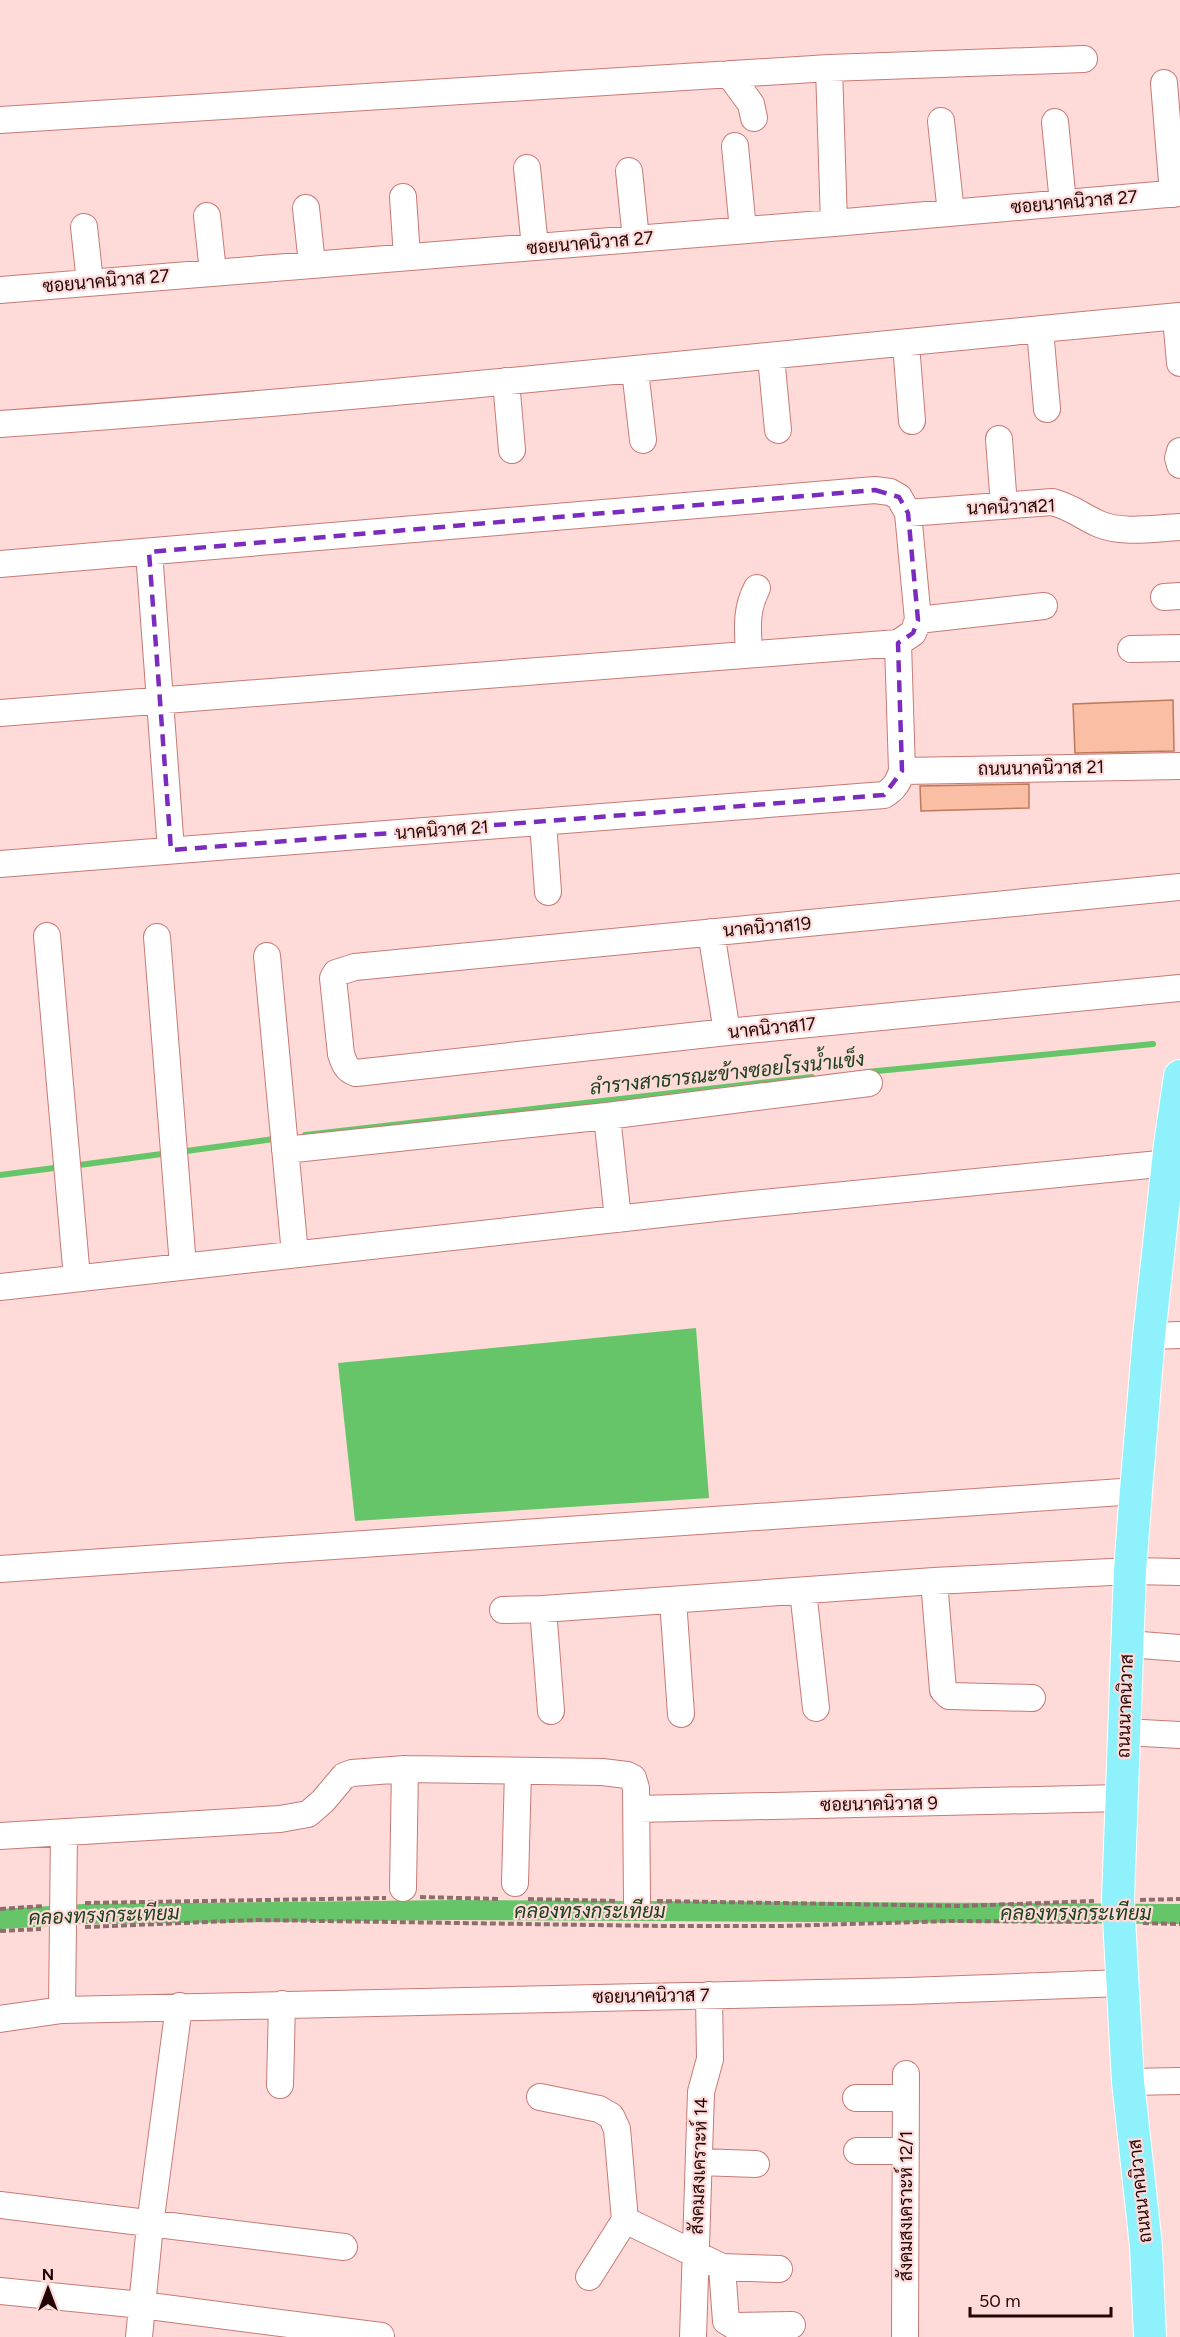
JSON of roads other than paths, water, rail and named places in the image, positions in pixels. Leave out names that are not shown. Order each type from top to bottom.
[{"type":"main road","name":"ถนนนาคนิวาส","points":[[1150,2337],[1146,2246],[1128,2082],[1118,1911],[1130,1571],[1149,1336],[1173,1150],[1180,1076]]},
{"type":"street","points":[[0,120],[829,68],[1084,59]]},
{"type":"street","points":[[829,68],[834,223]]},
{"type":"street","points":[[729,74],[751,104],[754,118]]},
{"type":"street","points":[[1164,83],[1177,193]]},
{"type":"street","points":[[941,121],[951,213]]},
{"type":"street","points":[[1055,122],[1063,203]]},
{"type":"street","points":[[735,146],[743,230]]},
{"type":"street","points":[[527,168],[535,247]]},
{"type":"street","points":[[629,171],[636,239]]},
{"type":"street","name":"ซอยนาคนิวาส 27","points":[[0,290],[1177,193]]},
{"type":"street","points":[[404,198],[407,257]]},
{"type":"street","points":[[306,208],[312,264]]},
{"type":"street","points":[[207,216],[213,272]]},
{"type":"street","points":[[84,227],[90,282]]},
{"type":"street","points":[[0,424],[135,415],[636,370],[1178,316],[1180,363]]},
{"type":"street","points":[[1040,330],[1047,409]]},
{"type":"street","points":[[906,344],[912,421]]},
{"type":"street","points":[[771,357],[778,430]]},
{"type":"street","points":[[636,370],[642,441]]},
{"type":"street","points":[[506,381],[512,450]]},
{"type":"street","points":[[999,439],[1004,506]]},
{"type":"street","points":[[1180,451],[1178,458],[1180,465]]},
{"type":"street","points":[[0,564],[875,490],[890,492],[899,497],[908,513],[918,620],[913,633],[898,643],[0,713]]},
{"type":"street","name":"นาคนิวาส21","points":[[908,513],[1052,502],[1067,505],[1098,523],[1111,527],[1180,527]]},
{"type":"street","points":[[148,552],[171,850]]},
{"type":"street","points":[[749,654],[748,613],[750,603],[758,588]]},
{"type":"street","points":[[918,620],[1044,606]]},
{"type":"street","points":[[898,643],[902,771]]},
{"type":"street","points":[[1131,649],[1180,648]]},
{"type":"street","name":"ถนนนาคนิวาส 21","points":[[902,771],[1180,766]]},
{"type":"street","name":"นาคนิวาศ 21","points":[[0,864],[884,795],[892,790],[899,781],[902,771]]},
{"type":"street","points":[[543,822],[548,892]]},
{"type":"street","name":"นาคนิวาส19","points":[[364,1073],[350,1071],[341,1054],[333,978],[336,972],[355,967],[1180,887]]},
{"type":"street","points":[[711,932],[727,1032]]},
{"type":"street","points":[[47,936],[77,1278]]},
{"type":"street","points":[[156,937],[183,1266]]},
{"type":"street","points":[[267,956],[295,1254]]},
{"type":"street","name":"นาคนิวาส17","points":[[364,1073],[727,1032],[1180,988]]},
{"type":"street","points":[[285,1150],[607,1116],[869,1083]]},
{"type":"street","points":[[607,1116],[618,1219]]},
{"type":"street","points":[[0,1287],[618,1219],[1173,1150]]},
{"type":"street","points":[[1149,1336],[1180,1335]]},
{"type":"street","points":[[0,1569],[1136,1491]]},
{"type":"street","points":[[503,1610],[934,1581],[1130,1571],[1180,1572]]},
{"type":"street","points":[[934,1581],[943,1690],[949,1696],[1032,1698]]},
{"type":"street","points":[[803,1591],[816,1708]]},
{"type":"street","points":[[673,1600],[681,1714]]},
{"type":"street","points":[[543,1609],[551,1711]]},
{"type":"street","points":[[1128,1644],[1180,1648]]},
{"type":"street","points":[[1124,1732],[1180,1735]]},
{"type":"street","points":[[404,1894],[405,1769]]},
{"type":"street","points":[[0,1836],[280,1819],[308,1814],[323,1801],[344,1776],[405,1769],[602,1772],[627,1775],[633,1778],[636,1788],[637,1901]]},
{"type":"street","points":[[515,1894],[518,1771]]},
{"type":"street","name":"ซอยนาคนิวาส 9","points":[[637,1809],[1121,1798]]},
{"type":"street","points":[[62,2010],[64,1832]]},
{"type":"street","name":"ซอยนาคนิวาส 7","points":[[0,2019],[62,2010],[179,2006],[710,1995],[1122,1983]]},
{"type":"street","name":"สังคมสงเคราะห์ 14","points":[[693,2337],[701,2092],[710,2059],[710,1995]]},
{"type":"street","points":[[280,2085],[282,2004]]},
{"type":"street","points":[[139,2337],[150,2225],[179,2006]]},
{"type":"street","points":[[1128,2082],[1180,2081]]},
{"type":"street","name":"สังคมสงเคราะห์ 12/1","points":[[856,2098],[906,2086],[906,2337]]},
{"type":"street","points":[[540,2097],[599,2109],[611,2116],[617,2129],[625,2220],[589,2277]]},
{"type":"street","points":[[857,2151],[906,2151]]},
{"type":"street","points":[[699,2162],[756,2164]]},
{"type":"street","points":[[0,2205],[344,2247]]},
{"type":"street","points":[[625,2220],[722,2267],[778,2269]]},
{"type":"street","points":[[722,2267],[726,2321],[734,2326],[792,2325]]},
{"type":"street","points":[[0,2291],[142,2305],[381,2336]]},
{"type":"waterway","name":"ลำรางสาธารณะข้างซอยโรงน้ำแข็ง","points":[[867,1072],[1153,1044]]},
{"type":"waterway","name":"ลำรางสาธารณะข้างซอยโรงน้ำแข็ง","points":[[305,1135],[812,1077]]},
{"type":"waterway","name":"ลำรางสาธารณะข้างซอยโรงน้ำแข็ง","points":[[179,1152],[274,1139]]},
{"type":"waterway","name":"ลำรางสาธารณะข้างซอยโรงน้ำแข็ง","points":[[72,1166],[169,1153]]},
{"type":"waterway","name":"ลำรางสาธารณะข้างซอยโรงน้ำแข็ง","points":[[0,1175],[62,1167]]},
{"type":"waterway","name":"คลองทรงกระเทียม","points":[[0,1919],[84,1914],[455,1910],[1180,1914]]}]
